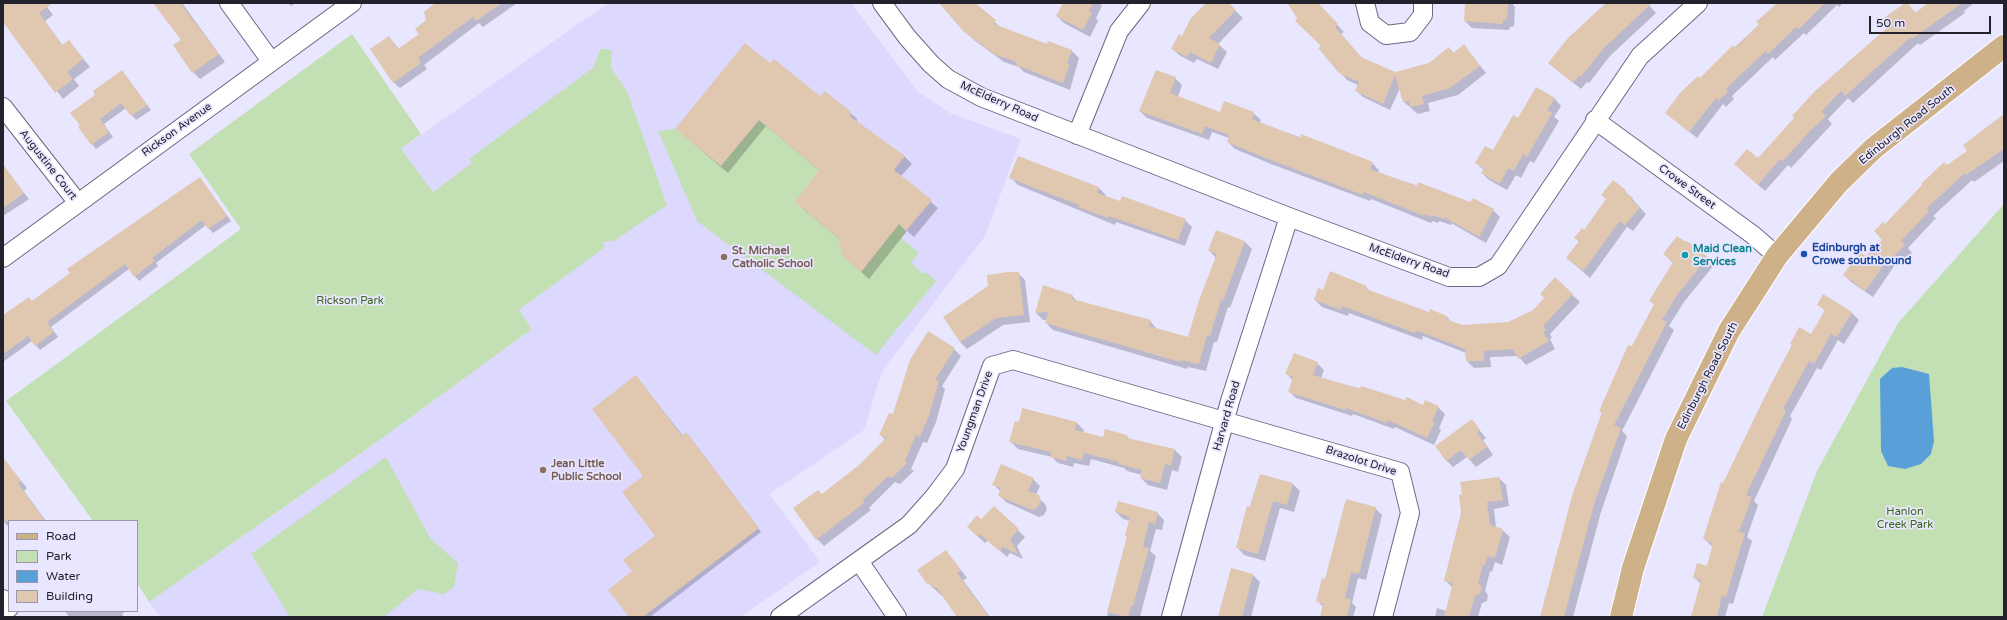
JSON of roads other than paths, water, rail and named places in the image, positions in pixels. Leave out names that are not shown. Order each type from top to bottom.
[{"type":"main road","name":"Edinburgh Road South","points":[[1621,617],[1633,568],[1676,439],[1729,331],[1777,256],[1840,182],[1874,148],[2004,46]]},
{"type":"street","points":[[229,3],[271,61]]},
{"type":"street","name":"Rickson Avenue","points":[[3,258],[352,3]]},
{"type":"street","name":"McElderry Road","points":[[882,3],[907,37],[931,64],[948,79],[981,96],[1288,217],[1449,277],[1479,277],[1498,266],[1640,56],[1696,3]]},
{"type":"street","points":[[1077,135],[1119,31],[1141,3]]},
{"type":"street","points":[[1365,3],[1370,23],[1386,35],[1410,32],[1424,15],[1423,3]]},
{"type":"street","name":"Augustine Court","points":[[3,107],[78,204]]},
{"type":"street","name":"Crowe Street","points":[[1596,120],[1753,235],[1777,256]]},
{"type":"street","name":"Harvard Road","points":[[1171,617],[1225,420],[1288,217]]},
{"type":"street","name":"Youngman Drive","points":[[780,617],[909,525],[934,497],[955,469],[992,366],[1013,360],[1225,420]]},
{"type":"street","name":"Brazolot Drive","points":[[1225,420],[1400,472],[1410,513],[1383,617]]},
{"type":"street","points":[[860,561],[897,617]]},
{"type":"water","points":[[1902,367],[1929,374],[1934,441],[1931,454],[1921,464],[1905,469],[1888,466],[1881,451],[1880,379],[1892,368]]},
{"type":"place","name":"Edinburgh at Crowe southbound","points":[[1804,254]]},
{"type":"place","name":"Maid Clean Services","points":[[1685,255]]},
{"type":"place","name":"St. Michael Catholic School","points":[[724,257]]},
{"type":"place","name":"Jean Little Public School","points":[[543,470]]},
{"type":"park label","name":"Rickson Park","points":[[350,301]]},
{"type":"park label","name":"Hanlon Creek Park","points":[[1905,518]]}]
